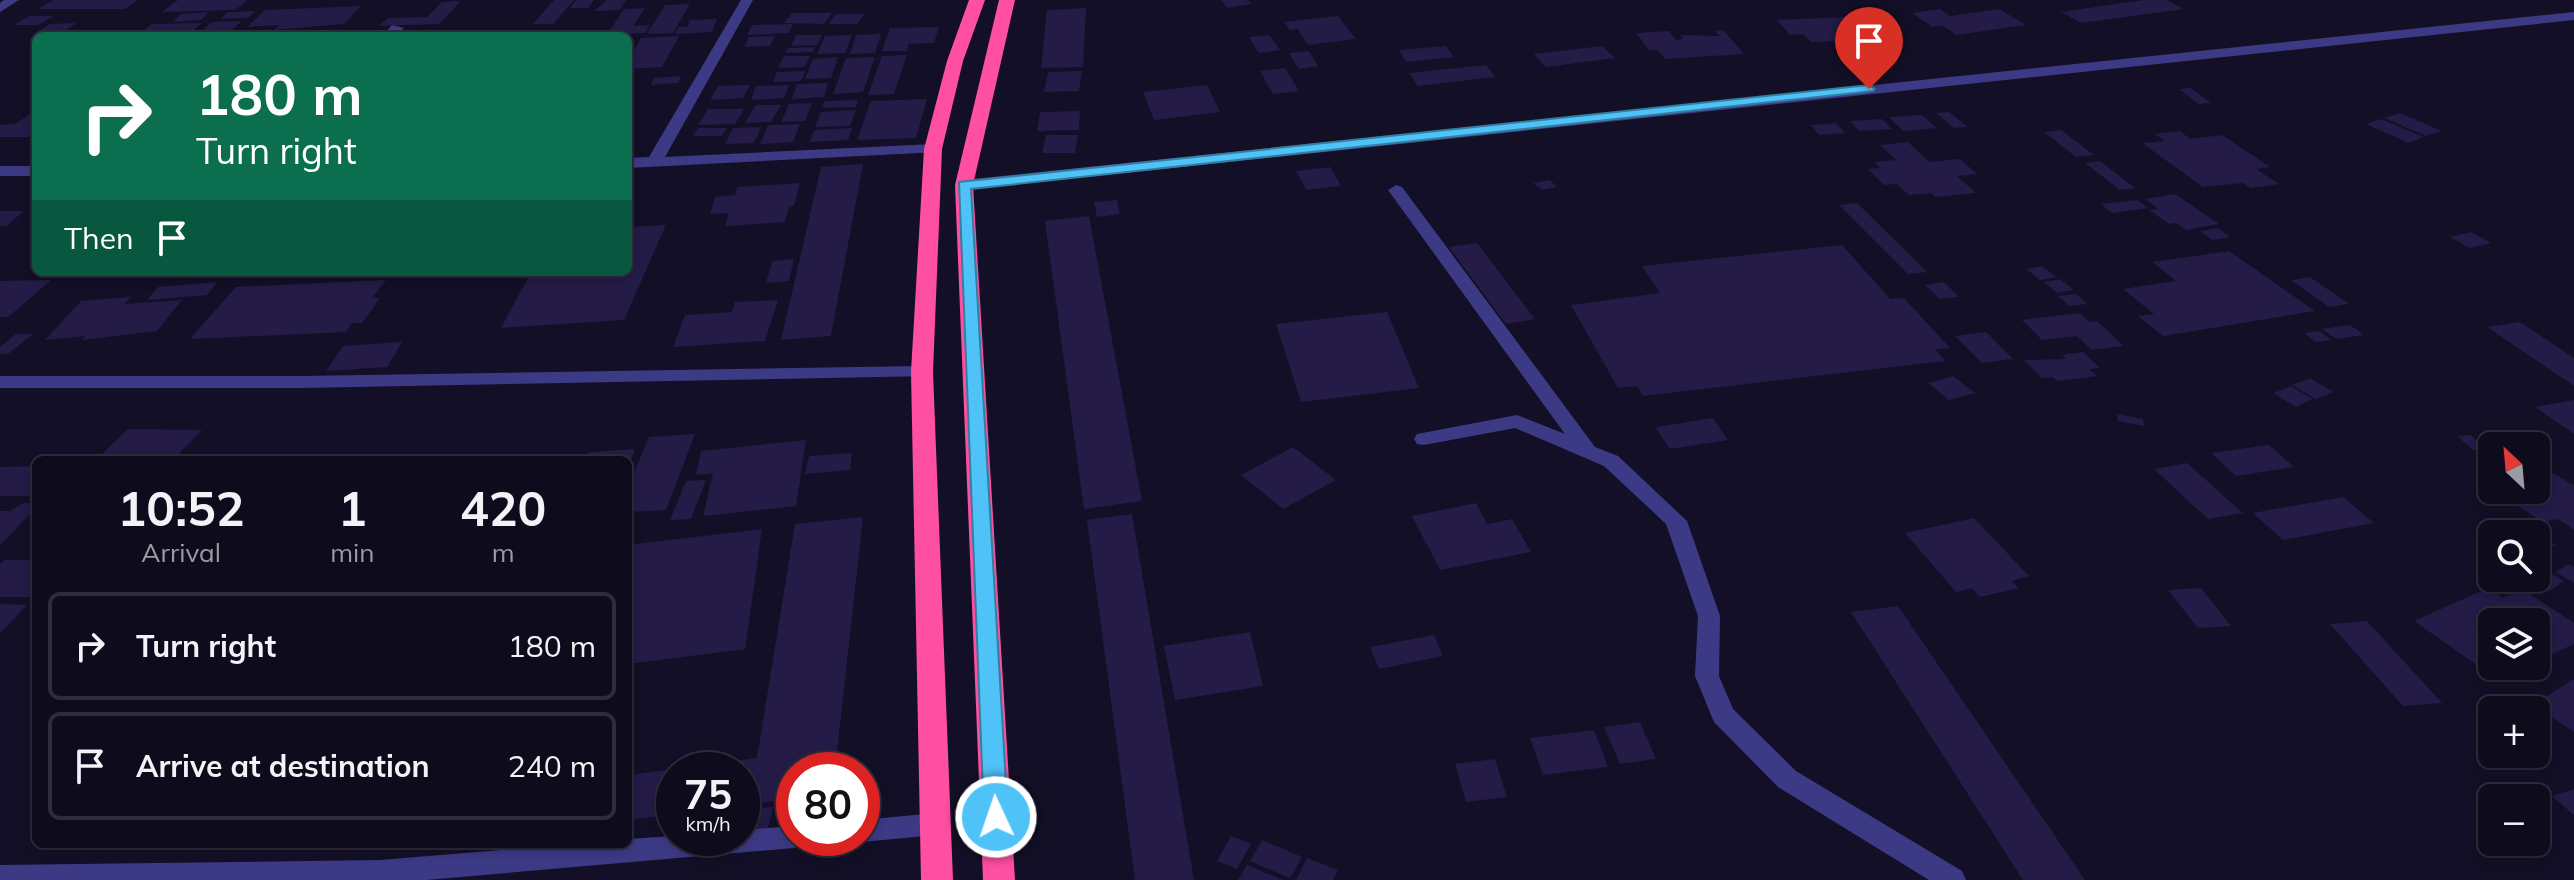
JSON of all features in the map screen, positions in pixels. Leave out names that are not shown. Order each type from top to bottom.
[{"type":"highway","points":[[937,880],[922,372],[933,149],[955,61],[977,0]]},
{"type":"highway","points":[[999,880],[964,185],[1007,0]]},
{"type":"street","points":[[0,8],[13,0]]},
{"type":"street","points":[[654,162],[747,0]]},
{"type":"street","points":[[964,185],[1402,141],[1963,77],[2574,16]]},
{"type":"street","points":[[632,163],[933,149]]},
{"type":"street","points":[[0,171],[32,171]]},
{"type":"street","points":[[1396,190],[1588,451]]},
{"type":"street","points":[[0,382],[302,382],[922,372]]},
{"type":"street","points":[[1424,439],[1517,421],[1611,461],[1676,521],[1709,616],[1707,676],[1723,715],[1787,779],[1952,880]]},
{"type":"street","points":[[880,829],[936,824]]},
{"type":"street","points":[[0,877],[380,872],[776,839]]},
{"type":"building","points":[[53,0],[138,0],[125,9],[38,9]]},
{"type":"building","points":[[178,0],[248,0],[235,10],[162,12]]},
{"type":"building","points":[[554,0],[574,0],[553,24],[533,24]]},
{"type":"building","points":[[576,0],[594,0],[588,8],[570,8]]},
{"type":"building","points":[[607,0],[626,0],[620,10],[594,11]]},
{"type":"building","points":[[1221,0],[1248,0],[1251,4],[1227,8]]},
{"type":"building","points":[[2144,0],[2167,0],[2184,9],[2081,23],[2061,12]]},
{"type":"building","points":[[461,1],[439,24],[379,26],[388,18],[427,17],[442,2]]},
{"type":"building","points":[[690,4],[673,33],[647,34],[665,5]]},
{"type":"building","points":[[361,6],[344,24],[274,30],[279,25],[247,27],[265,10]]},
{"type":"building","points":[[645,8],[633,26],[650,25],[645,33],[609,32],[624,9]]},
{"type":"building","points":[[1086,8],[1083,67],[1041,68],[1047,10]]},
{"type":"building","points":[[1940,9],[1950,16],[1999,9],[2026,25],[1957,35],[1942,25],[1933,27],[1912,13]]},
{"type":"building","points":[[255,11],[248,18],[220,19],[228,12]]},
{"type":"building","points":[[209,12],[201,20],[173,22],[181,14]]},
{"type":"building","points":[[792,13],[832,13],[824,24],[784,23]]},
{"type":"building","points":[[836,14],[864,14],[857,24],[829,24]]},
{"type":"building","points":[[29,16],[54,16],[38,25],[14,25]]},
{"type":"building","points":[[1338,16],[1356,39],[1308,45],[1298,29],[1290,30],[1284,22]]},
{"type":"building","points":[[1869,16],[1891,39],[1811,42],[1803,34],[1790,35],[1777,20]]},
{"type":"building","points":[[717,19],[712,32],[675,34],[678,27],[687,27],[690,20]]},
{"type":"building","points":[[242,21],[229,32],[201,32],[212,22]]},
{"type":"building","points":[[76,23],[63,32],[37,32],[50,24]]},
{"type":"building","points":[[202,23],[194,30],[143,31],[152,24]]},
{"type":"building","points":[[793,24],[789,33],[747,35],[752,25]]},
{"type":"building","points":[[939,27],[934,43],[909,44],[907,51],[882,51],[890,28]]},
{"type":"building","points":[[1723,30],[1744,54],[1665,59],[1658,50],[1649,50],[1636,33],[1669,31],[1676,40],[1683,39],[1680,35],[1720,36],[1715,31]]},
{"type":"building","points":[[881,34],[875,53],[850,54],[856,35]]},
{"type":"building","points":[[796,35],[822,35],[817,45],[791,46]]},
{"type":"building","points":[[852,35],[845,53],[817,54],[825,36]]},
{"type":"building","points":[[1269,35],[1280,50],[1259,53],[1249,37]]},
{"type":"building","points":[[679,36],[662,67],[632,69],[632,54],[641,38]]},
{"type":"building","points":[[775,36],[770,46],[744,47],[749,37]]},
{"type":"building","points":[[1446,46],[1454,57],[1406,62],[1399,50]]},
{"type":"building","points":[[1602,46],[1615,58],[1546,67],[1534,54]]},
{"type":"building","points":[[815,47],[813,52],[785,53],[788,48]]},
{"type":"building","points":[[1309,51],[1318,66],[1299,69],[1289,53]]},
{"type":"building","points":[[907,55],[894,94],[868,95],[882,56]]},
{"type":"building","points":[[784,56],[810,56],[804,67],[778,68]]},
{"type":"building","points":[[838,57],[831,78],[805,79],[813,59]]},
{"type":"building","points":[[875,57],[863,92],[833,94],[846,58]]},
{"type":"building","points":[[1486,65],[1495,77],[1418,86],[1409,73]]},
{"type":"building","points":[[1285,68],[1299,91],[1273,94],[1260,71]]},
{"type":"building","points":[[806,71],[801,81],[773,82],[777,72]]},
{"type":"building","points":[[1082,71],[1079,91],[1044,92],[1048,72]]},
{"type":"building","points":[[681,76],[678,83],[651,85],[654,78]]},
{"type":"building","points":[[828,83],[824,97],[792,99],[797,84]]},
{"type":"building","points":[[750,85],[743,98],[710,100],[718,86]]},
{"type":"building","points":[[789,85],[784,98],[751,100],[756,86]]},
{"type":"building","points":[[1207,85],[1220,112],[1154,120],[1143,92]]},
{"type":"building","points":[[2191,88],[2211,103],[2198,104],[2179,89]]},
{"type":"building","points":[[927,99],[916,138],[857,140],[871,101]]},
{"type":"building","points":[[858,100],[856,107],[822,108],[825,101]]},
{"type":"building","points":[[812,103],[805,121],[781,122],[789,104]]},
{"type":"building","points":[[756,105],[781,105],[771,122],[745,123]]},
{"type":"building","points":[[708,109],[744,109],[735,124],[698,125]]},
{"type":"building","points":[[856,110],[850,126],[815,127],[821,112]]},
{"type":"building","points":[[1080,111],[1079,130],[1037,131],[1040,112]]},
{"type":"building","points":[[1949,112],[1968,127],[1954,128],[1936,113]]},
{"type":"building","points":[[32,113],[32,134],[28,137],[0,137],[0,125],[15,124]]},
{"type":"building","points":[[2400,113],[2442,131],[2426,136],[2384,118]]},
{"type":"building","points":[[1922,115],[1937,128],[1903,131],[1889,117]]},
{"type":"building","points":[[1882,119],[1892,129],[1859,131],[1850,121]]},
{"type":"building","points":[[2381,119],[2424,137],[2408,143],[2366,124]]},
{"type":"building","points":[[1836,123],[1845,133],[1819,135],[1811,125]]},
{"type":"building","points":[[800,124],[793,142],[760,144],[768,125]]},
{"type":"building","points":[[761,127],[754,143],[725,144],[733,128]]},
{"type":"building","points":[[698,128],[727,128],[722,136],[693,136]]},
{"type":"building","points":[[852,128],[848,140],[810,142],[814,130]]},
{"type":"building","points":[[2061,130],[2094,155],[2076,157],[2044,132]]},
{"type":"building","points":[[2180,131],[2190,139],[2222,135],[2270,167],[2256,169],[2279,184],[2251,188],[2243,183],[2203,187],[2142,143],[2165,141],[2155,134]]},
{"type":"building","points":[[1046,135],[1078,135],[1075,153],[1042,153]]},
{"type":"building","points":[[1908,142],[1929,162],[1960,159],[1977,174],[1957,176],[1976,193],[1936,197],[1931,193],[1909,195],[1897,184],[1884,185],[1868,169],[1880,168],[1874,162],[1896,160],[1880,145]]},
{"type":"building","points":[[2100,161],[2135,188],[2120,190],[2085,163]]},
{"type":"building","points":[[863,164],[831,336],[781,340],[821,167]]},
{"type":"building","points":[[1330,167],[1341,186],[1306,190],[1296,171]]},
{"type":"building","points":[[1550,180],[1557,187],[1542,190],[1533,183]]},
{"type":"building","points":[[800,183],[794,206],[789,206],[785,222],[725,226],[729,213],[710,214],[715,197],[735,195],[737,187]]},
{"type":"building","points":[[2175,194],[2219,224],[2187,230],[2176,223],[2169,224],[2149,210],[2158,209],[2145,199]]},
{"type":"building","points":[[1117,200],[1120,214],[1097,217],[1094,202]]},
{"type":"building","points":[[2137,200],[2148,208],[2112,213],[2101,204]]},
{"type":"building","points":[[1857,203],[1927,272],[1908,274],[1839,205]]},
{"type":"building","points":[[0,211],[24,211],[6,226],[0,226]]},
{"type":"building","points":[[1089,216],[1142,501],[1084,509],[1045,221]]},
{"type":"building","points":[[666,225],[624,320],[501,328],[529,276],[632,276],[632,227]]},
{"type":"building","points":[[2218,228],[2230,237],[2212,240],[2200,231]]},
{"type":"building","points":[[2471,232],[2491,243],[2470,248],[2450,237]]},
{"type":"building","points":[[1477,243],[1535,319],[1506,324],[1449,247]]},
{"type":"building","points":[[1842,245],[1890,299],[1904,298],[1950,348],[1935,349],[1945,361],[1643,396],[1637,386],[1618,388],[1571,305],[1660,293],[1642,266]]},
{"type":"building","points":[[2229,251],[2315,311],[2163,336],[2138,316],[2154,314],[2123,289],[2176,281],[2152,262]]},
{"type":"building","points":[[794,259],[789,281],[766,283],[772,261]]},
{"type":"building","points":[[2042,266],[2057,277],[2040,280],[2026,269]]},
{"type":"building","points":[[2310,277],[2349,304],[2329,307],[2291,280]]},
{"type":"building","points":[[2060,279],[2074,290],[2057,293],[2044,282]]},
{"type":"building","points":[[51,280],[8,317],[0,317],[0,281]]},
{"type":"building","points":[[386,280],[372,298],[380,298],[362,323],[352,323],[346,332],[190,339],[236,287]]},
{"type":"building","points":[[217,282],[207,295],[147,300],[158,287]]},
{"type":"building","points":[[1944,282],[1959,297],[1940,299],[1925,285]]},
{"type":"building","points":[[2076,294],[2087,304],[2069,306],[2058,296]]},
{"type":"building","points":[[131,297],[124,304],[182,300],[157,331],[82,340],[85,336],[45,340],[81,301]]},
{"type":"building","points":[[778,300],[765,341],[673,347],[685,315],[732,312],[735,302]]},
{"type":"building","points":[[1387,312],[1419,388],[1301,402],[1276,324]]},
{"type":"building","points":[[2080,313],[2090,322],[2097,321],[2124,346],[2092,350],[2077,336],[2042,340],[2022,320]]},
{"type":"building","points":[[2520,322],[2574,358],[2574,386],[2487,327]]},
{"type":"building","points":[[2350,325],[2364,335],[2336,339],[2322,329]]},
{"type":"building","points":[[2320,331],[2331,340],[2315,342],[2304,333]]},
{"type":"building","points":[[1986,332],[2013,359],[1982,363],[1955,336]]},
{"type":"building","points":[[16,334],[33,334],[8,354],[0,354],[0,347]]},
{"type":"building","points":[[402,342],[387,367],[326,371],[343,346]]},
{"type":"building","points":[[2083,352],[2100,368],[2089,369],[2097,376],[2057,381],[2053,377],[2042,378],[2024,360],[2066,359],[2062,355]]},
{"type":"building","points":[[1953,376],[1975,393],[1949,400],[1928,383]]},
{"type":"building","points":[[2310,378],[2333,392],[2316,399],[2292,385]]},
{"type":"building","points":[[2291,386],[2313,399],[2296,407],[2273,393]]},
{"type":"building","points":[[2574,400],[2574,434],[2535,407]]},
{"type":"building","points":[[2117,414],[2143,419],[2144,426],[2118,421]]},
{"type":"building","points":[[1713,418],[1728,440],[1670,449],[1655,427]]},
{"type":"building","points":[[128,429],[202,430],[177,456],[102,454]]},
{"type":"building","points":[[695,434],[666,510],[632,512],[632,477],[649,437]]},
{"type":"building","points":[[2471,435],[2478,442],[2478,450],[2473,450],[2457,436]]},
{"type":"building","points":[[806,440],[796,506],[703,516],[713,473],[696,475],[701,451]]},
{"type":"building","points":[[2269,445],[2294,467],[2236,476],[2211,453]]},
{"type":"building","points":[[1293,447],[1336,480],[1283,509],[1241,475]]},
{"type":"building","points":[[635,449],[632,458],[588,456],[589,452]]},
{"type":"building","points":[[852,453],[850,470],[805,474],[809,456]]},
{"type":"building","points":[[2187,463],[2243,513],[2208,519],[2154,469]]},
{"type":"building","points":[[32,466],[32,496],[0,496],[0,467]]},
{"type":"building","points":[[2550,472],[2574,485],[2574,530],[2558,519],[2539,520],[2516,504],[2550,504]]},
{"type":"building","points":[[706,480],[691,519],[670,520],[686,481]]},
{"type":"building","points":[[2343,497],[2374,523],[2283,540],[2253,513]]},
{"type":"building","points":[[24,503],[32,503],[32,512],[0,545],[0,511],[10,511]]},
{"type":"building","points":[[1476,503],[1487,524],[1512,519],[1531,552],[1440,570],[1412,516]]},
{"type":"building","points":[[1132,514],[1194,880],[1135,880],[1087,520]]},
{"type":"building","points":[[863,517],[837,752],[776,752],[776,801],[760,803],[758,752],[795,524]]},
{"type":"building","points":[[1974,518],[2029,576],[2011,581],[2019,588],[1980,597],[1972,588],[1956,592],[1905,533]]},
{"type":"building","points":[[762,529],[745,649],[632,663],[632,545]]},
{"type":"building","points":[[5,560],[32,560],[30,597],[0,597],[0,564]]},
{"type":"building","points":[[2569,564],[2574,567],[2574,583],[2555,572]]},
{"type":"building","points":[[2550,573],[2564,581],[2550,591]]},
{"type":"building","points":[[2201,588],[2231,626],[2198,628],[2168,590]]},
{"type":"building","points":[[2479,592],[2494,592],[2503,598],[2516,592],[2527,592],[2574,623],[2574,644],[2550,655],[2550,608],[2478,608],[2478,666],[2414,621]]},
{"type":"building","points":[[0,604],[27,605],[0,633]]},
{"type":"building","points":[[1898,606],[2085,880],[2023,880],[1851,612]]},
{"type":"building","points":[[2367,621],[2442,703],[2403,706],[2330,624]]},
{"type":"building","points":[[1250,632],[1263,686],[1175,700],[1164,646]]},
{"type":"building","points":[[1434,635],[1443,656],[1379,669],[1370,647]]},
{"type":"building","points":[[2574,679],[2574,732],[2550,716],[2550,696],[2547,696]]},
{"type":"building","points":[[1640,722],[1656,759],[1620,764],[1604,727]]},
{"type":"building","points":[[1594,730],[1608,767],[1543,775],[1530,738]]},
{"type":"building","points":[[1495,759],[1507,797],[1466,802],[1455,764]]},
{"type":"building","points":[[656,771],[656,816],[632,819],[632,774]]},
{"type":"building","points":[[2574,789],[2574,815],[2552,796]]},
{"type":"building","points":[[773,807],[767,832],[760,832],[760,808]]},
{"type":"building","points":[[1231,836],[1251,844],[1237,869],[1217,861]]},
{"type":"building","points":[[1262,840],[1302,857],[1290,878],[1250,861]]},
{"type":"building","points":[[1307,858],[1338,870],[1333,880],[1296,880]]},
{"type":"building","points":[[1247,865],[1283,880],[1238,880]]},
{"type":"route","points":[[996,817],[971,372],[964,185],[1402,141],[1869,89]]}]
